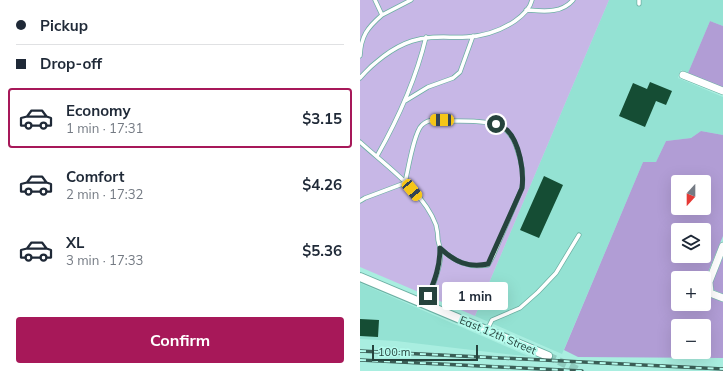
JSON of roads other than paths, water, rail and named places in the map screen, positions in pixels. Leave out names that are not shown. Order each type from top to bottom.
[{"type":"street","points":[[683,75],[723,91]]},
{"type":"street","points":[[723,246],[709,282],[710,292],[723,298]]},
{"type":"street","name":"East 12th Street","points":[[360,277],[548,356]]},
{"type":"lane","points":[[375,0],[382,15]]},
{"type":"lane","points":[[360,56],[364,34],[370,25],[382,15],[411,0]]},
{"type":"lane","points":[[360,78],[373,65],[392,51],[411,41],[426,37],[473,36],[490,34],[507,26],[522,15],[531,4],[532,0]]},
{"type":"lane","points":[[526,10],[558,10],[570,4],[573,0]]},
{"type":"lane","points":[[404,102],[428,87],[453,78],[460,72],[473,36]]},
{"type":"lane","points":[[377,156],[390,133],[404,102],[420,61],[426,37]]},
{"type":"lane","points":[[405,183],[416,134],[421,126],[429,120],[468,121],[496,124],[507,130],[514,140],[522,163],[522,188],[488,264],[478,266],[460,263],[450,258],[440,248]]},
{"type":"lane","points":[[360,142],[405,183],[427,208],[436,225],[440,248],[440,260],[426,304]]},
{"type":"lane","points":[[360,201],[405,183]]},
{"type":"lane","points":[[486,330],[492,320],[520,308],[538,292],[556,273],[579,235]]},
{"type":"tunnel","points":[[548,356],[580,371]]},
{"type":"railway","points":[[360,351],[723,369]]},
{"type":"railway","points":[[360,360],[582,371]]}]
